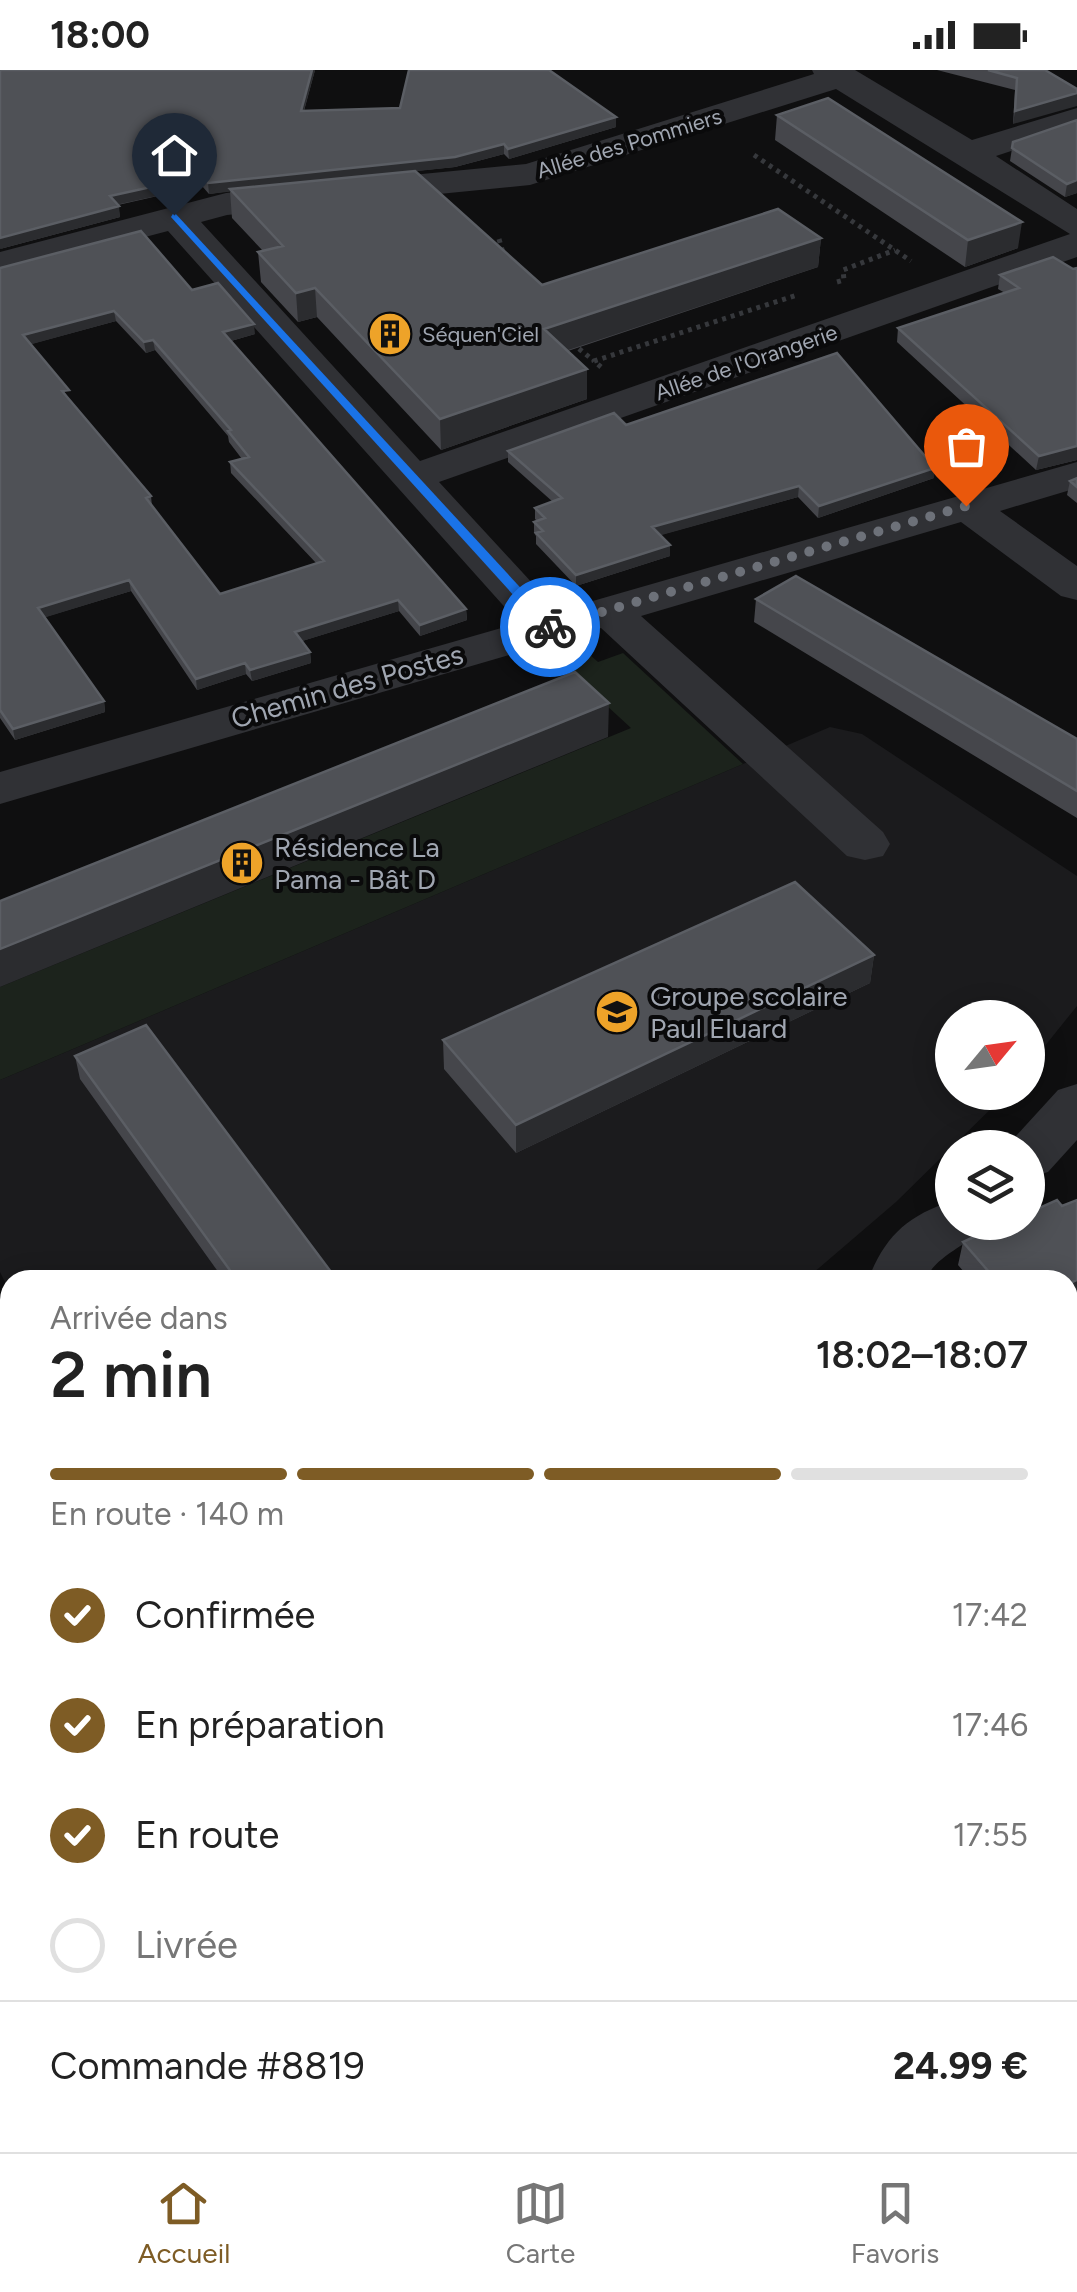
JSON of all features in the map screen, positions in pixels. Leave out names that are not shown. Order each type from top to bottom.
[{"type":"street","points":[[836,73],[1077,225]]},
{"type":"street","name":"Allée des Pommiers","points":[[0,264],[226,204],[530,174],[836,73]]},
{"type":"street","points":[[968,153],[1077,118]]},
{"type":"street","points":[[174,215],[548,628]]},
{"type":"street","name":"Allée de l'Orangerie","points":[[414,477],[1077,244]]},
{"type":"street","name":"Chemin des Postes","points":[[0,788],[1077,474]]},
{"type":"street","points":[[966,506],[1077,587]]},
{"type":"street","points":[[608,610],[866,844]]},
{"type":"street","points":[[1045,1139],[1077,1104]]},
{"type":"street","points":[[901,1270],[907,1254],[935,1236]]},
{"type":"path","points":[[754,155],[922,268]]},
{"type":"path","points":[[500,239],[508,270]]},
{"type":"path","points":[[826,286],[844,280],[842,270],[895,250]]},
{"type":"path","points":[[594,361],[808,292]]},
{"type":"path","points":[[568,339],[608,373]]},
{"type":"shaded area","points":[[623,653],[743,764],[0,1080],[0,987],[631,728],[569,671],[581,654],[589,654],[598,662]]},
{"type":"shaded area","name":"Groupe scolaire Paul Eluard","points":[[830,727],[862,734],[1077,876],[1077,1006],[1045,1046],[1045,1000],[935,1000],[935,1110],[990,1110],[969,1130],[935,1130],[935,1164],[817,1270],[0,1270],[0,1080]]},
{"type":"building","points":[[0,70],[312,70],[301,111],[400,108],[409,70],[549,70],[616,117],[508,149],[504,144],[455,157],[208,183],[201,176],[110,196],[119,206],[0,238]]},
{"type":"building","points":[[988,70],[1045,70],[1077,89],[1077,93],[1015,111],[1017,78]]},
{"type":"building","points":[[828,98],[1022,222],[968,240],[777,115]]},
{"type":"building","points":[[1077,120],[1077,180],[1067,184],[1012,148],[1013,142]]},
{"type":"building","points":[[415,171],[542,285],[778,209],[821,238],[544,329],[587,369],[440,419],[315,288],[296,293],[258,252],[283,246],[230,189]]},
{"type":"building","points":[[141,231],[192,290],[218,283],[254,324],[223,332],[466,609],[420,625],[398,600],[295,632],[310,652],[250,670],[245,663],[196,679],[129,580],[38,608],[104,701],[13,729],[0,710],[0,268]],"holes":[[[114,311],[144,342],[153,340],[231,430],[228,431],[249,457],[230,462],[324,561],[220,594],[146,498],[151,496],[62,391],[69,390],[23,335]]]},
{"type":"building","points":[[1053,257],[1077,268],[1077,446],[1039,456],[898,328],[1019,288],[1000,275]]},
{"type":"building","points":[[837,353],[935,468],[819,506],[799,486],[652,527],[670,545],[576,575],[536,533],[543,531],[534,522],[545,518],[535,508],[562,498],[508,451],[614,413],[626,425]]},
{"type":"building","points":[[796,576],[1077,739],[1077,791],[756,599]]},
{"type":"building","points":[[575,672],[609,703],[0,949],[0,901]]},
{"type":"building","points":[[795,882],[874,955],[516,1125],[443,1040]]},
{"type":"building","points":[[146,1025],[330,1270],[230,1270],[75,1056]]},
{"type":"building","points":[[1057,1200],[1062,1206],[1077,1200],[1077,1270],[987,1270],[963,1242],[1045,1240],[1045,1205]]},
{"type":"way so far","points":[[550,627],[966,506]]},
{"type":"place","name":"Séquen'Ciel","points":[[390,334]]},
{"type":"place","name":"Résidence La Pama - Bât D","points":[[242,863]]},
{"type":"place","name":"Groupe scolaire Paul Eluard","points":[[617,1012]]},
{"type":"route","points":[[174,215],[550,627]]}]
